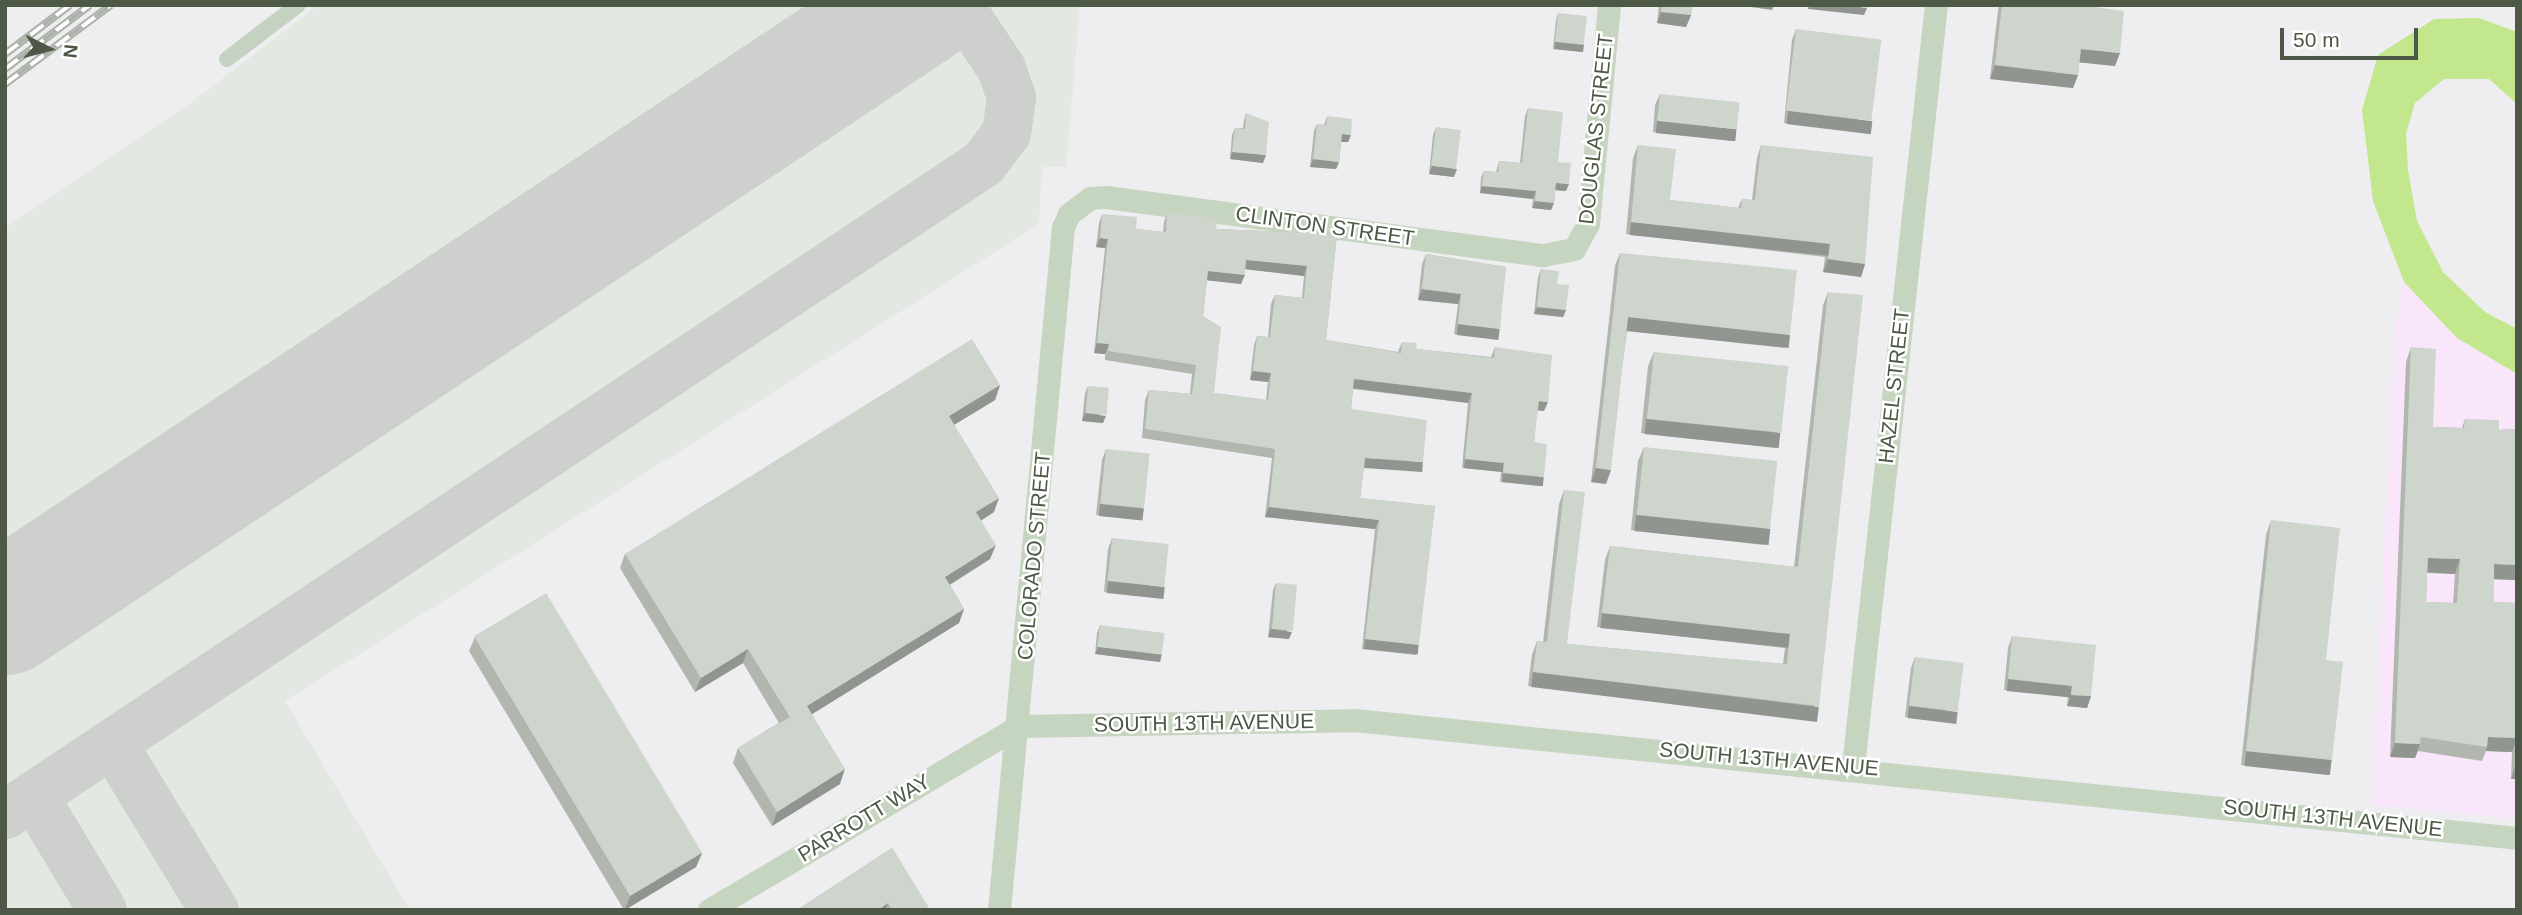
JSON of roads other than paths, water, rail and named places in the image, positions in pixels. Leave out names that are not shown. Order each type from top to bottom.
[{"type":"street","points":[[227,59],[298,5]]},
{"type":"street","name":"DOUGLAS STREET","points":[[1574,249],[1588,224],[1609,5]]},
{"type":"street","name":"HAZEL STREET","points":[[1853,766],[1936,5]]},
{"type":"street","name":"CLINTON STREET","points":[[1077,205],[1106,197],[1543,254],[1574,249]]},
{"type":"street","name":"COLORADO STREET","points":[[999,910],[1019,726],[1063,227],[1077,205]]},
{"type":"street","name":"SOUTH 13TH AVENUE","points":[[1019,726],[1354,720],[1853,766],[2517,838]]},
{"type":"street","name":"PARROTT WAY","points":[[709,910],[1019,726]]},
{"type":"railway","points":[[5,54],[70,5]]},
{"type":"railway","points":[[5,69],[90,5]]},
{"type":"railway","points":[[5,84],[111,5]]}]
